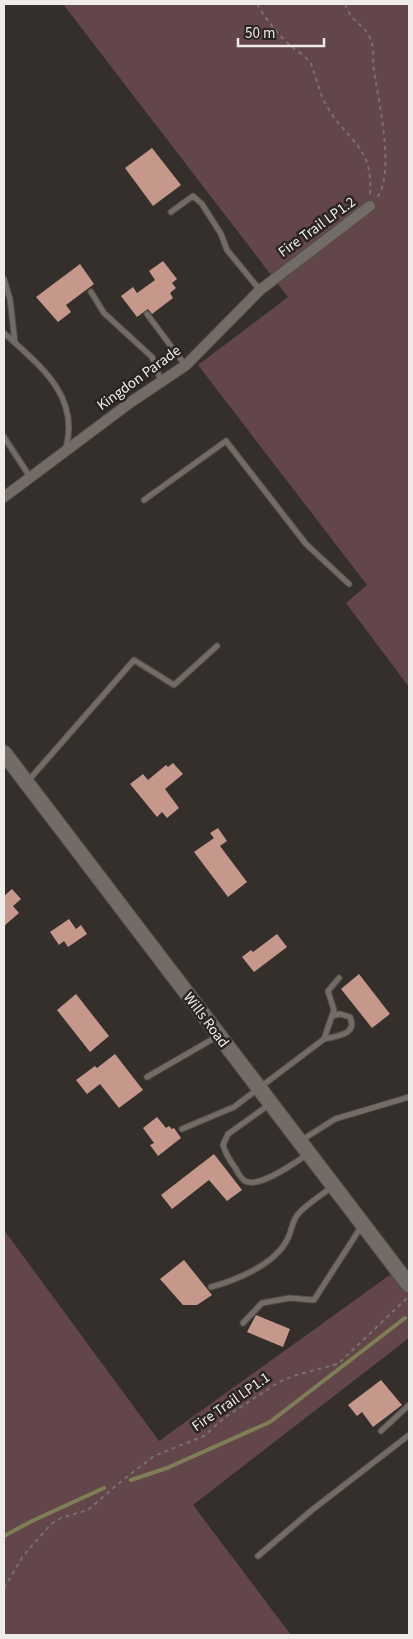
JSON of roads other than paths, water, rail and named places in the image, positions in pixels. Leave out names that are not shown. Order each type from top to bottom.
[{"type":"street","name":"Fire Trail LP1.2","points":[[281,272],[370,206]]},
{"type":"street","name":"Kingdon Parade","points":[[4,497],[161,381],[186,365],[260,290],[281,272]]},
{"type":"street","name":"Wills Road","points":[[4,754],[409,1285]]},
{"type":"lane","points":[[172,212],[193,196],[202,204],[221,234],[227,250],[260,290]]},
{"type":"lane","points":[[4,279],[10,299],[15,343]]},
{"type":"lane","points":[[91,292],[104,313],[152,357],[161,381]]},
{"type":"lane","points":[[146,314],[186,365]]},
{"type":"lane","points":[[4,334],[52,380],[63,397],[70,418],[71,431],[66,451]]},
{"type":"lane","points":[[4,437],[30,477]]},
{"type":"lane","points":[[144,500],[226,441],[306,544],[349,584]]},
{"type":"lane","points":[[26,783],[134,660],[174,685],[217,646]]},
{"type":"lane","points":[[324,1039],[334,1010],[328,991],[339,978]]},
{"type":"lane","points":[[182,1129],[224,1113],[324,1039],[344,1035],[349,1032],[352,1026],[350,1017],[346,1015],[332,1016]]},
{"type":"lane","points":[[147,1077],[218,1036]]},
{"type":"lane","points":[[270,1104],[228,1134],[223,1145],[226,1155],[238,1172],[245,1181],[252,1183],[269,1178],[335,1119],[409,1097]]},
{"type":"lane","points":[[211,1287],[247,1274],[279,1253],[289,1237],[291,1225],[298,1213],[333,1186]]},
{"type":"lane","points":[[243,1323],[262,1302],[290,1298],[314,1300],[362,1224]]},
{"type":"lane","points":[[381,1431],[409,1405]]},
{"type":"lane","points":[[258,1556],[312,1510],[409,1434]]},
{"type":"waterway","points":[[131,1480],[167,1468],[270,1422],[405,1318]]},
{"type":"waterway","points":[[4,1536],[104,1488]]}]
